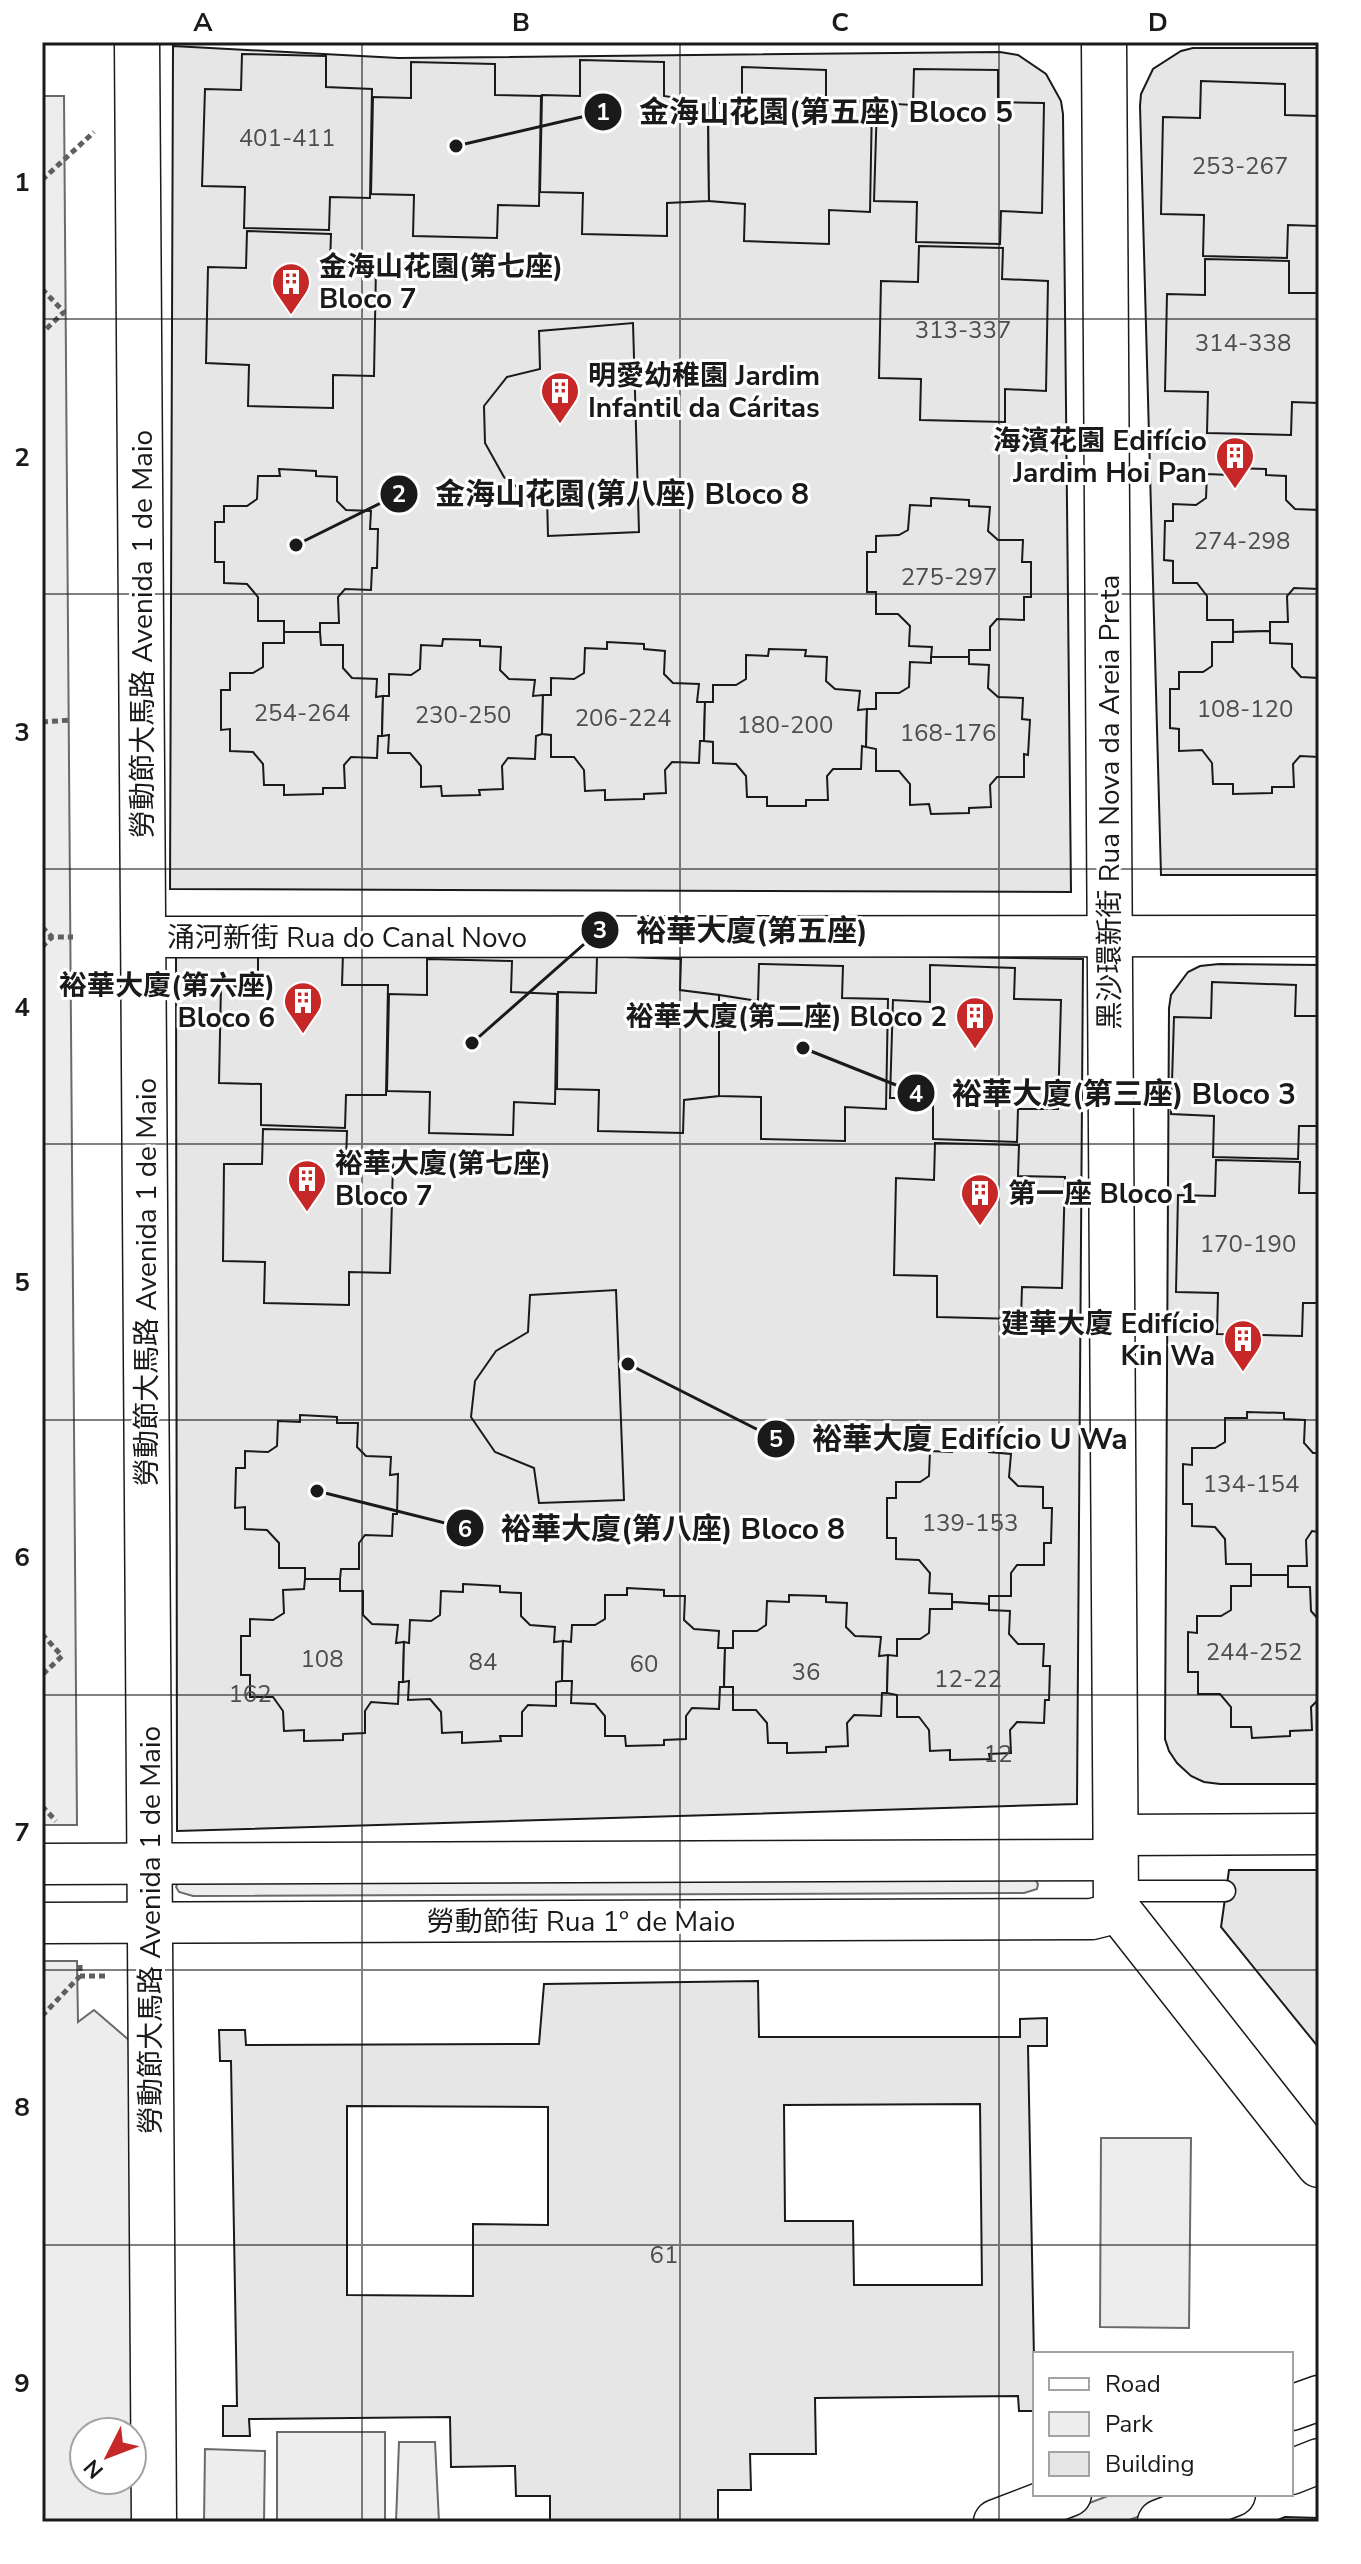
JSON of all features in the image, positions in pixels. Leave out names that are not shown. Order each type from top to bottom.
[{"type":"street","name":"勞動節大馬路 Avenida 1 de Maio","points":[[137,42],[154,2522]]},
{"type":"street","name":"黑沙環新街 Rua Nova da Areia Preta","points":[[1104,42],[1116,1873]]},
{"type":"street","name":"涌河新街 Rua do Canal Novo","points":[[144,937],[1319,936]]},
{"type":"street","points":[[1319,1834],[1116,1873],[1319,2165]]},
{"type":"street","name":"勞動節街 Rua 1º de Maio","points":[[42,1864],[1116,1873],[1104,1916],[1092,1919],[42,1923]]},
{"type":"street","points":[[1293,2407],[1319,2398]]},
{"type":"street","points":[[1293,2471],[1319,2461]]},
{"type":"street","points":[[996,2522],[1064,2496]]},
{"type":"street","points":[[1160,2522],[1228,2496]]},
{"type":"lane","points":[[1116,1873],[1225,1891]]},
{"type":"path","points":[[42,289],[64,312],[42,333]]},
{"type":"path","points":[[42,722],[71,720]]},
{"type":"path","points":[[42,927],[52,937],[73,937]]},
{"type":"path","points":[[42,947],[52,937]]},
{"type":"path","points":[[42,1634],[62,1656],[42,1675]]},
{"type":"path","points":[[42,2016],[80,1976]]},
{"type":"green space","points":[[42,96],[64,96],[77,1825],[42,1825]]},
{"type":"green space","points":[[1035,1879],[1037,1889],[1024,1893],[193,1896],[179,1892],[176,1887],[179,1880]]},
{"type":"green space","points":[[42,1961],[77,1961],[78,2022],[94,2010],[137,2047],[141,2416],[68,2416],[68,2496],[142,2496],[142,2522],[42,2522]]},
{"type":"green space","points":[[1101,2138],[1191,2138],[1189,2328],[1100,2327]]},
{"type":"green space","points":[[277,2432],[385,2432],[385,2522],[277,2522]]},
{"type":"green space","points":[[399,2442],[435,2442],[439,2522],[396,2522]]},
{"type":"green space","points":[[205,2449],[265,2451],[264,2522],[204,2522]]},
{"type":"green space","points":[[1108,2496],[1193,2496],[1124,2522],[1039,2522]]},
{"type":"building","points":[[173,46],[398,58],[1000,52],[1018,55],[1046,74],[1061,101],[1063,114],[1071,892],[170,889]]},
{"type":"building","name":"海濱花園 Edifício Jardim Hoi Pan","points":[[1193,48],[1319,48],[1319,875],[1161,875],[1140,106],[1141,94],[1153,69],[1181,51]]},
{"type":"building","points":[[242,54],[326,56],[326,87],[372,89],[370,198],[330,197],[329,230],[244,228],[245,187],[202,186],[205,89],[241,90]]},
{"type":"building","points":[[580,60],[664,62],[664,96],[708,103],[709,201],[667,203],[667,236],[582,234],[583,193],[540,192],[542,95],[580,96]]},
{"type":"building","points":[[411,62],[495,64],[495,95],[541,96],[539,206],[498,205],[497,238],[413,236],[414,195],[371,194],[373,97],[411,98]]},
{"type":"building","points":[[742,67],[826,70],[826,100],[872,102],[870,212],[829,210],[829,244],[744,241],[745,204],[709,201],[708,103],[742,103]]},
{"type":"building","points":[[914,69],[998,70],[998,102],[1044,103],[1042,213],[1001,211],[1000,244],[916,242],[917,202],[874,201],[877,103],[913,105]]},
{"type":"building","points":[[1201,81],[1285,84],[1285,115],[1319,116],[1319,226],[1288,225],[1287,258],[1203,256],[1204,215],[1161,214],[1163,117],[1200,118]]},
{"type":"building","name":"金海山花園(第七座) Bloco 7","points":[[247,231],[331,234],[330,265],[376,266],[374,376],[333,375],[333,408],[248,406],[249,365],[206,363],[208,267],[246,268]]},
{"type":"building","points":[[919,246],[1003,248],[1002,279],[1048,281],[1046,391],[1005,389],[1005,422],[920,420],[921,379],[879,378],[881,281],[918,282]]},
{"type":"building","points":[[1205,259],[1289,261],[1289,293],[1319,293],[1319,403],[1292,402],[1291,435],[1207,433],[1208,392],[1165,391],[1167,294],[1205,295]]},
{"type":"building","name":"明愛幼稚園 Jardim Infantil da Cáritas","points":[[633,323],[639,532],[548,536],[547,496],[526,494],[504,477],[485,443],[484,406],[507,377],[540,369],[539,331]]},
{"type":"building","points":[[1229,468],[1266,469],[1266,475],[1286,476],[1286,500],[1295,509],[1319,510],[1319,589],[1294,588],[1287,596],[1288,622],[1270,622],[1270,631],[1233,632],[1233,620],[1207,620],[1207,596],[1197,583],[1173,583],[1173,561],[1164,560],[1165,521],[1173,521],[1173,504],[1196,505],[1206,498],[1207,474],[1229,475]]},
{"type":"building","points":[[279,469],[316,471],[316,476],[337,477],[337,501],[346,510],[371,511],[370,529],[378,529],[377,568],[372,568],[371,590],[345,589],[338,597],[339,623],[320,623],[320,632],[284,632],[284,621],[258,621],[258,597],[247,584],[224,583],[224,562],[215,562],[215,522],[224,522],[224,506],[247,506],[257,499],[258,476],[280,476]]},
{"type":"building","points":[[931,498],[969,500],[969,506],[990,507],[988,531],[998,540],[1023,540],[1022,562],[1031,562],[1031,597],[1024,597],[1024,620],[997,619],[990,627],[990,650],[969,650],[969,657],[931,657],[932,647],[909,646],[910,626],[898,614],[876,614],[876,592],[867,592],[867,552],[876,552],[876,536],[899,535],[908,530],[910,505],[931,506]]},
{"type":"building","points":[[1270,631],[1270,643],[1292,644],[1292,667],[1301,677],[1319,678],[1319,757],[1300,756],[1293,764],[1294,787],[1272,787],[1272,793],[1233,794],[1233,784],[1213,784],[1212,763],[1202,750],[1179,751],[1179,729],[1170,728],[1170,689],[1179,689],[1179,672],[1203,672],[1212,666],[1212,642],[1233,642],[1233,632]]},
{"type":"building","points":[[284,632],[320,632],[321,645],[343,645],[343,668],[352,678],[377,679],[376,697],[383,696],[382,736],[378,736],[377,758],[351,757],[344,765],[345,788],[323,788],[323,794],[284,795],[284,785],[264,785],[263,764],[253,752],[230,751],[230,729],[221,730],[221,690],[230,690],[230,673],[253,673],[263,667],[263,643],[284,643]]},
{"type":"building","points":[[443,639],[480,640],[480,646],[501,647],[500,670],[509,679],[535,680],[533,696],[543,695],[542,734],[536,736],[535,759],[508,758],[502,766],[503,789],[479,790],[480,795],[442,796],[441,786],[421,787],[421,766],[410,753],[388,753],[389,735],[382,736],[383,696],[389,696],[389,674],[411,675],[420,669],[421,645],[442,646]]},
{"type":"building","points":[[607,642],[644,644],[644,649],[665,651],[664,674],[673,683],[699,684],[697,702],[705,702],[704,741],[700,741],[699,763],[672,762],[665,770],[666,793],[644,794],[644,799],[605,800],[605,790],[585,791],[584,770],[574,757],[551,757],[551,735],[542,734],[543,695],[551,695],[551,678],[574,679],[584,673],[585,648],[607,649]]},
{"type":"building","points":[[769,649],[806,650],[805,656],[827,657],[826,681],[835,689],[860,691],[858,710],[867,709],[866,747],[862,746],[861,769],[833,769],[827,776],[828,800],[806,800],[806,806],[767,806],[767,797],[747,797],[746,776],[736,764],[713,763],[713,742],[704,741],[705,702],[713,702],[713,685],[736,685],[746,679],[746,655],[768,656]]},
{"type":"building","points":[[931,657],[969,657],[969,664],[989,665],[988,688],[998,697],[1023,698],[1022,719],[1030,720],[1028,755],[1024,754],[1024,777],[997,777],[990,785],[991,807],[969,808],[969,813],[931,814],[929,804],[910,805],[910,784],[899,771],[876,771],[876,749],[866,747],[867,709],[876,709],[876,693],[899,693],[909,687],[910,662],[931,663]]},
{"type":"building","points":[[176,946],[1083,959],[1077,1804],[177,1831]]},
{"type":"building","name":"裕華大廈(第六座) Bloco 6","points":[[258,951],[343,953],[342,985],[388,985],[386,1095],[346,1095],[345,1128],[261,1125],[261,1084],[219,1083],[221,986],[258,987]]},
{"type":"building","points":[[597,956],[681,959],[680,990],[719,995],[719,1096],[684,1100],[683,1133],[598,1131],[599,1090],[557,1089],[558,992],[596,993]]},
{"type":"building","points":[[427,959],[512,961],[511,992],[557,994],[555,1104],[514,1102],[513,1135],[429,1133],[430,1092],[387,1091],[389,994],[427,995]]},
{"type":"building","points":[[759,964],[843,966],[842,998],[888,999],[886,1109],[845,1107],[845,1141],[761,1139],[761,1097],[719,1096],[719,995],[758,1001]]},
{"type":"building","name":"裕華大廈(第二座) Bloco 2","points":[[930,965],[1015,968],[1014,999],[1061,1000],[1058,1109],[1018,1109],[1017,1142],[933,1139],[933,1098],[890,1098],[893,1000],[930,1002]]},
{"type":"building","name":"建華大廈 Edifício Kin Wa","points":[[1319,965],[1319,1784],[1204,1782],[1191,1776],[1177,1763],[1165,1739],[1169,1008],[1171,995],[1188,972],[1200,966]]},
{"type":"building","points":[[1212,982],[1296,985],[1295,1016],[1319,1016],[1319,1126],[1299,1126],[1298,1159],[1213,1157],[1214,1116],[1171,1114],[1174,1017],[1211,1018]]},
{"type":"building","name":"裕華大廈(第七座) Bloco 7","points":[[263,1129],[347,1131],[346,1162],[393,1163],[390,1273],[349,1272],[349,1305],[264,1303],[265,1262],[223,1261],[224,1164],[262,1164]]},
{"type":"building","name":"第一座 Bloco 1","points":[[935,1143],[1019,1145],[1018,1176],[1065,1177],[1062,1288],[1022,1287],[1021,1319],[937,1317],[937,1276],[894,1275],[896,1178],[934,1180]]},
{"type":"building","points":[[1216,1160],[1300,1162],[1299,1193],[1319,1193],[1319,1303],[1303,1303],[1302,1336],[1217,1334],[1218,1293],[1176,1292],[1178,1195],[1215,1196]]},
{"type":"building","points":[[616,1290],[624,1500],[539,1503],[534,1468],[495,1452],[471,1417],[475,1381],[496,1351],[528,1332],[530,1295]]},
{"type":"building","points":[[1247,1412],[1284,1413],[1284,1419],[1305,1420],[1304,1443],[1313,1453],[1319,1453],[1319,1532],[1312,1531],[1306,1540],[1307,1566],[1288,1566],[1288,1575],[1251,1575],[1251,1564],[1226,1564],[1225,1539],[1215,1527],[1192,1526],[1192,1504],[1183,1504],[1183,1464],[1192,1465],[1192,1448],[1215,1448],[1225,1442],[1225,1418],[1247,1418]]},
{"type":"building","points":[[300,1415],[337,1417],[337,1423],[358,1423],[357,1447],[366,1456],[391,1457],[390,1475],[398,1474],[397,1514],[393,1514],[392,1536],[365,1535],[359,1543],[359,1569],[341,1569],[340,1579],[305,1579],[305,1568],[279,1568],[279,1543],[267,1530],[245,1529],[245,1507],[235,1508],[236,1468],[245,1468],[245,1451],[268,1452],[277,1446],[278,1421],[300,1422]]},
{"type":"building","points":[[952,1445],[989,1447],[989,1452],[1011,1454],[1009,1477],[1018,1486],[1043,1487],[1043,1508],[1052,1508],[1051,1543],[1044,1543],[1044,1565],[1017,1565],[1011,1573],[1011,1596],[989,1596],[989,1604],[952,1602],[952,1594],[929,1593],[930,1573],[919,1560],[896,1559],[896,1538],[887,1538],[887,1498],[896,1498],[896,1482],[920,1482],[929,1476],[930,1451],[952,1452]]},
{"type":"building","points":[[1251,1575],[1288,1575],[1288,1587],[1310,1587],[1311,1611],[1319,1620],[1319,1699],[1311,1707],[1312,1730],[1290,1731],[1290,1736],[1252,1738],[1251,1727],[1231,1727],[1231,1707],[1220,1694],[1198,1694],[1198,1672],[1188,1672],[1188,1632],[1197,1633],[1197,1616],[1221,1616],[1231,1610],[1231,1586],[1251,1586]]},
{"type":"building","points":[[305,1579],[340,1579],[340,1591],[363,1591],[363,1615],[372,1624],[398,1625],[396,1643],[404,1642],[403,1682],[399,1682],[398,1704],[371,1702],[365,1711],[365,1733],[343,1734],[343,1740],[304,1741],[304,1730],[284,1731],[283,1711],[273,1697],[250,1697],[250,1675],[241,1675],[241,1636],[250,1636],[250,1619],[273,1620],[284,1613],[283,1590],[304,1589]]},
{"type":"building","points":[[463,1584],[500,1586],[500,1592],[521,1593],[521,1616],[530,1625],[555,1627],[554,1642],[563,1641],[562,1681],[556,1682],[556,1706],[528,1705],[522,1712],[522,1736],[500,1736],[501,1741],[462,1743],[462,1732],[442,1733],[441,1712],[430,1699],[408,1700],[409,1681],[403,1682],[404,1642],[409,1643],[410,1620],[431,1621],[440,1615],[441,1591],[463,1592]]},
{"type":"building","points":[[627,1588],[664,1590],[664,1596],[685,1596],[684,1620],[694,1629],[719,1631],[718,1648],[725,1648],[724,1687],[720,1687],[719,1709],[692,1708],[686,1716],[686,1739],[664,1740],[664,1745],[626,1746],[625,1736],[605,1736],[605,1716],[595,1704],[571,1703],[572,1681],[562,1681],[563,1641],[571,1642],[572,1625],[595,1625],[605,1619],[605,1595],[627,1595]]},
{"type":"building","points":[[789,1595],[826,1596],[826,1602],[847,1603],[846,1627],[855,1636],[881,1637],[879,1656],[888,1655],[887,1693],[882,1693],[881,1716],[854,1715],[847,1723],[848,1746],[826,1747],[826,1752],[787,1753],[787,1743],[768,1743],[767,1723],[756,1710],[733,1710],[733,1687],[724,1687],[725,1648],[733,1648],[733,1631],[757,1631],[766,1625],[767,1601],[789,1602]]},
{"type":"building","points":[[952,1602],[989,1604],[989,1610],[1010,1611],[1009,1634],[1018,1644],[1044,1644],[1043,1666],[1050,1666],[1049,1700],[1045,1700],[1044,1723],[1017,1722],[1010,1730],[1011,1753],[989,1754],[990,1759],[950,1760],[950,1750],[930,1751],[929,1730],[919,1717],[897,1717],[897,1695],[887,1693],[888,1655],[897,1656],[897,1639],[920,1639],[929,1633],[930,1609],[952,1609]]},
{"type":"building","points":[[1229,1870],[1319,1870],[1319,2048],[1221,1927]]},
{"type":"building","points":[[758,1981],[759,2037],[1020,2037],[1020,2019],[1047,2018],[1047,2046],[1028,2046],[1033,2411],[1019,2411],[1018,2396],[815,2398],[816,2454],[750,2454],[751,2490],[718,2490],[718,2522],[550,2522],[550,2496],[516,2496],[515,2466],[451,2467],[450,2417],[249,2419],[250,2436],[223,2436],[223,2406],[237,2406],[231,2061],[220,2061],[219,2030],[245,2030],[246,2045],[539,2044],[544,1984]],"holes":[[[980,2104],[982,2285],[854,2285],[853,2221],[785,2221],[784,2105]],[[347,2106],[548,2107],[548,2225],[473,2224],[473,2296],[347,2295]]]},
{"type":"building","points":[[1285,2517],[1319,2518],[1319,2522],[1273,2522]]},
{"type":"place","name":"金海山花園(第五座) Bloco 5","points":[[456,146]]},
{"type":"place","name":"金海山花園(第七座) Bloco 7","points":[[291,316]]},
{"type":"place","name":"明愛幼稚園 Jardim Infantil da Cáritas","points":[[560,425]]},
{"type":"place","name":"海濱花園 Edifício Jardim Hoi Pan","points":[[1235,490]]},
{"type":"place","name":"金海山花園(第八座) Bloco 8","points":[[296,545]]},
{"type":"place","name":"裕華大廈(第六座) Bloco 6","points":[[303,1035]]},
{"type":"place","name":"裕華大廈(第五座)","points":[[472,1043]]},
{"type":"place","name":"裕華大廈(第三座) Bloco 3","points":[[803,1048]]},
{"type":"place","name":"裕華大廈(第二座) Bloco 2","points":[[975,1050]]},
{"type":"place","name":"裕華大廈(第七座) Bloco 7","points":[[307,1213]]},
{"type":"place","name":"第一座 Bloco 1","points":[[980,1227]]},
{"type":"place","name":"裕華大廈 Edifício U Wa","points":[[628,1364]]},
{"type":"place","name":"建華大廈 Edifício Kin Wa","points":[[1243,1373]]},
{"type":"place","name":"裕華大廈(第八座) Bloco 8","points":[[317,1491]]}]
